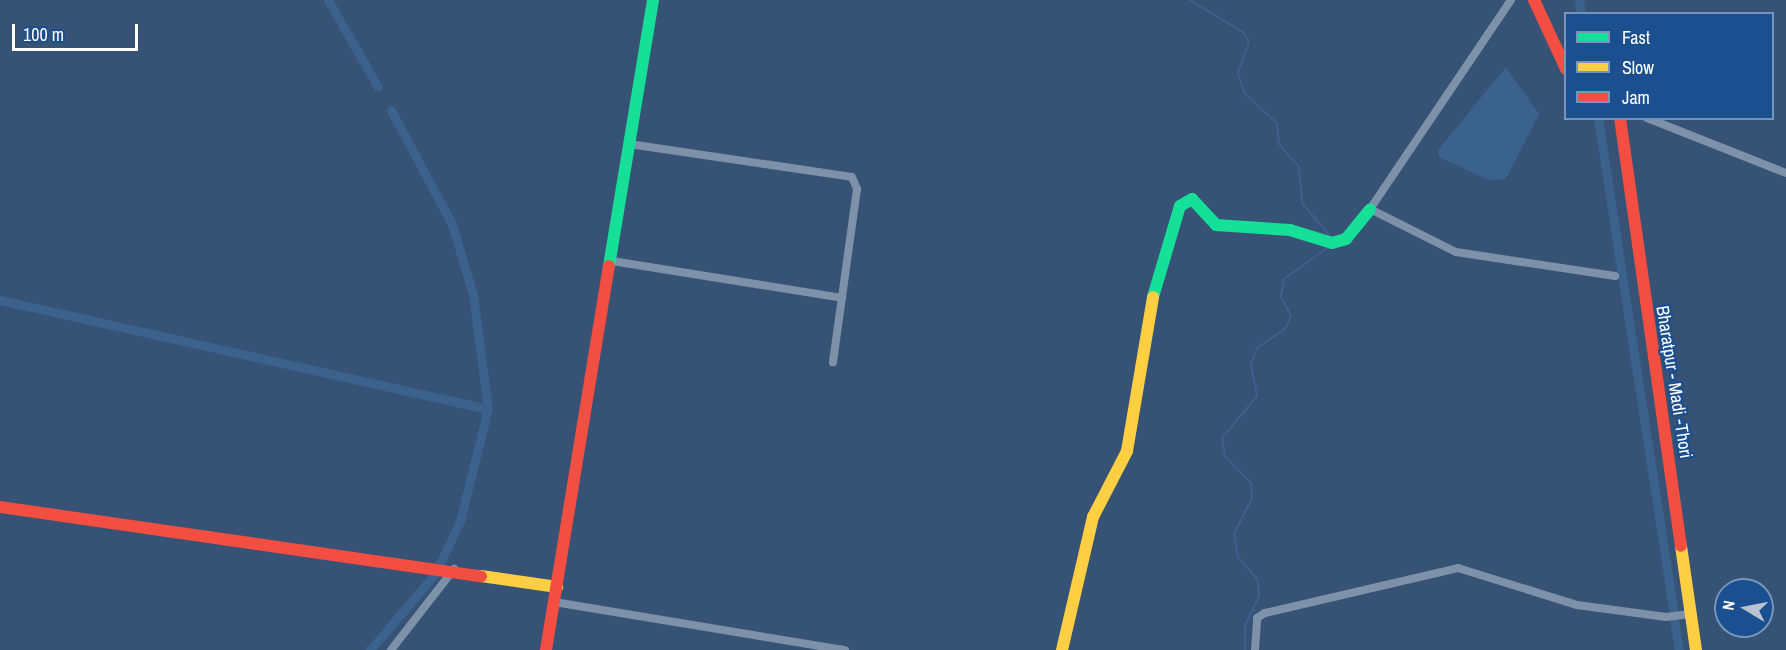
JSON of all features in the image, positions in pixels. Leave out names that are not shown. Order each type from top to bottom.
[{"type":"street","points":[[546,650],[612,261],[653,0]]},
{"type":"street","points":[[1062,650],[1093,517],[1127,451],[1154,288],[1180,206],[1192,200],[1216,225],[1226,228],[1290,231],[1332,243],[1346,240],[1370,209],[1511,0]]},
{"type":"street","points":[[1534,0],[1564,65]]},
{"type":"street","name":"Bharatpur - Madi -Thori","points":[[1620,120],[1696,650]]},
{"type":"street","points":[[1652,120],[1786,172]]},
{"type":"street","points":[[629,144],[852,177],[857,189],[833,362]]},
{"type":"street","points":[[1370,209],[1456,252],[1615,276]]},
{"type":"street","points":[[612,261],[842,298]]},
{"type":"street","points":[[0,507],[284,550],[432,565],[557,586]]},
{"type":"street","points":[[391,650],[450,568]]},
{"type":"street","points":[[1255,650],[1257,618],[1265,613],[1458,568],[1577,605],[1666,617],[1691,614]]},
{"type":"street","points":[[554,602],[846,650]]},
{"type":"water","points":[[1506,67],[1539,114],[1506,179],[1488,180],[1439,157],[1438,150]]},
{"type":"waterway","points":[[328,0],[378,87]]},
{"type":"waterway","points":[[1190,0],[1244,33],[1249,42],[1238,73],[1245,94],[1277,123],[1279,144],[1299,167],[1302,203],[1331,237]]},
{"type":"waterway","points":[[1579,0],[1581,12]]},
{"type":"waterway","points":[[370,650],[435,574],[460,521],[488,409],[473,295],[452,224],[391,110]]},
{"type":"waterway","points":[[1598,120],[1673,610]]},
{"type":"waterway","points":[[1245,650],[1245,625],[1259,596],[1258,580],[1238,558],[1234,534],[1252,498],[1251,483],[1225,456],[1222,438],[1257,396],[1251,364],[1257,348],[1285,329],[1291,316],[1281,296],[1284,279],[1327,248]]},
{"type":"waterway","points":[[0,300],[488,409]]},
{"type":"waterway","points":[[1674,619],[1679,650]]},
{"type":"traffic: fast","points":[[609,266],[653,0]]},
{"type":"traffic: fast","points":[[1153,297],[1180,206],[1192,199],[1216,225],[1290,230],[1332,243],[1346,239],[1370,209]]},
{"type":"traffic: slow","points":[[1062,650],[1093,517],[1127,451],[1153,297]]},
{"type":"traffic: slow","points":[[1681,546],[1696,650]]},
{"type":"traffic: slow","points":[[481,576],[557,587]]},
{"type":"traffic: jam","points":[[1534,0],[1564,65]]},
{"type":"traffic: jam","points":[[1620,120],[1681,546]]},
{"type":"traffic: jam","points":[[546,650],[609,266]]},
{"type":"traffic: jam","points":[[0,507],[481,576]]}]
